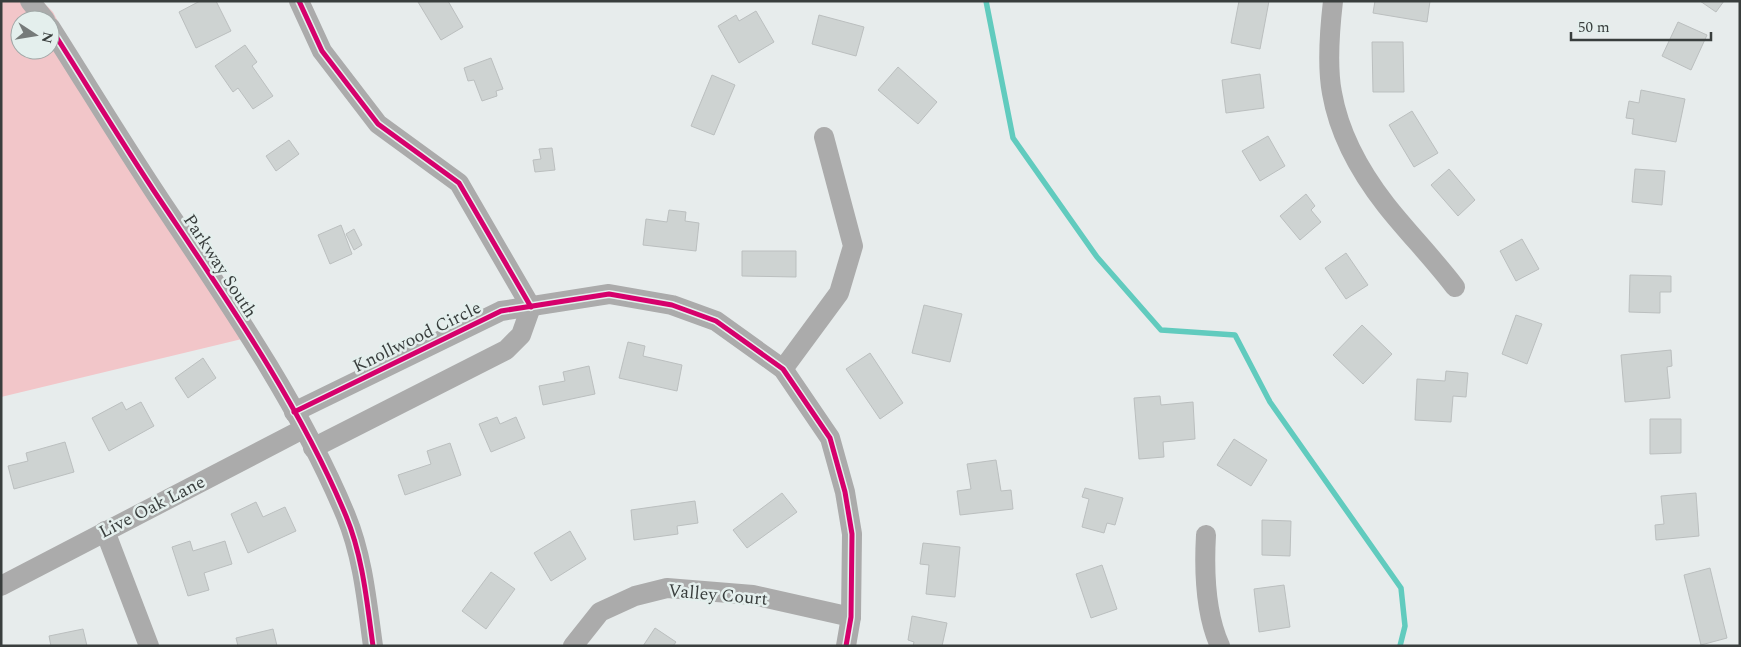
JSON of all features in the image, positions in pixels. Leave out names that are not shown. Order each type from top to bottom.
[{"type":"street","points":[[299,1],[322,51],[378,124],[459,183],[531,307],[521,335],[506,350],[313,448]]},
{"type":"street","points":[[1333,1],[1330,26],[1331,92],[1342,128],[1361,169],[1386,205],[1455,286]]},
{"type":"street","name":"Parkway South","points":[[60,44],[147,181],[230,305],[313,448],[346,518],[365,583],[372,646]]},
{"type":"street","points":[[783,369],[839,293],[853,246],[824,137]]},
{"type":"street","name":"Knollwood Circle","points":[[298,421],[501,311],[609,294],[672,305],[716,321],[783,369],[830,438],[845,492],[852,534],[852,617],[846,646]]},
{"type":"street","name":"Live Oak Lane","points":[[1,586],[105,531],[298,421]]},
{"type":"street","points":[[105,531],[149,646]]},
{"type":"street","points":[[1206,535],[1205,562],[1209,601],[1220,646]]},
{"type":"street","name":"Valley Court","points":[[573,646],[600,612],[635,596],[667,588],[754,595],[852,617]]},
{"type":"shaded area","points":[[1,1],[42,1],[51,10],[10,10],[10,60],[60,60],[60,26],[121,144],[242,339],[1,397]]},
{"type":"building","points":[[200,1],[216,1],[231,31],[196,48],[179,12]]},
{"type":"building","points":[[448,1],[463,27],[441,40],[418,2]]},
{"type":"building","points":[[1239,1],[1269,1],[1260,49],[1231,43]]},
{"type":"building","points":[[1375,1],[1430,1],[1427,22],[1373,13]]},
{"type":"building","points":[[1700,1],[1724,1],[1716,12]]},
{"type":"building","points":[[756,11],[774,42],[739,63],[718,26],[736,15],[739,21]]},
{"type":"building","points":[[819,15],[864,27],[856,56],[812,44]]},
{"type":"building","points":[[1678,22],[1707,35],[1691,70],[1662,56]]},
{"type":"building","points":[[1372,42],[1403,42],[1404,92],[1373,92]]},
{"type":"building","points":[[245,45],[257,62],[252,66],[273,96],[253,109],[238,88],[233,92],[215,66]]},
{"type":"building","points":[[491,58],[503,89],[496,91],[497,96],[482,101],[474,80],[468,81],[464,68]]},
{"type":"building","points":[[898,67],[937,102],[918,124],[878,90]]},
{"type":"building","points":[[1260,74],[1264,108],[1226,113],[1222,80]]},
{"type":"building","points":[[712,75],[735,85],[714,135],[691,126]]},
{"type":"building","points":[[1641,90],[1685,99],[1676,142],[1632,134],[1634,119],[1626,118],[1629,101],[1639,103]]},
{"type":"building","points":[[1412,111],[1438,153],[1414,167],[1389,125]]},
{"type":"building","points":[[1268,136],[1285,166],[1260,181],[1242,151]]},
{"type":"building","points":[[289,140],[299,154],[276,171],[266,156]]},
{"type":"building","points":[[552,148],[555,170],[535,172],[533,160],[541,159],[539,149]]},
{"type":"building","points":[[1449,169],[1475,200],[1458,216],[1431,185]]},
{"type":"building","points":[[1635,169],[1665,171],[1662,205],[1632,202]]},
{"type":"building","points":[[1306,194],[1315,206],[1311,210],[1321,222],[1300,240],[1280,216]]},
{"type":"building","points":[[669,210],[686,212],[685,221],[699,223],[696,251],[643,245],[646,219],[667,222]]},
{"type":"building","points":[[341,225],[352,254],[330,264],[318,235]]},
{"type":"building","points":[[354,229],[362,245],[354,250],[346,234]]},
{"type":"building","points":[[1522,239],[1539,269],[1516,281],[1500,251]]},
{"type":"building","points":[[742,251],[796,251],[796,277],[742,276]]},
{"type":"building","points":[[1346,253],[1368,285],[1346,299],[1325,268]]},
{"type":"building","points":[[1630,275],[1671,276],[1671,292],[1660,292],[1660,313],[1629,312]]},
{"type":"building","points":[[924,305],[962,314],[950,362],[912,353]]},
{"type":"building","points":[[1516,315],[1542,324],[1527,364],[1502,354]]},
{"type":"building","points":[[1362,325],[1392,354],[1363,384],[1333,355]]},
{"type":"building","points":[[628,342],[645,346],[643,356],[682,365],[677,391],[619,378]]},
{"type":"building","points":[[1671,350],[1672,366],[1667,367],[1670,398],[1625,402],[1621,355]]},
{"type":"building","points":[[870,353],[903,403],[880,419],[846,369]]},
{"type":"building","points":[[203,358],[216,378],[188,398],[175,378]]},
{"type":"building","points":[[589,366],[595,394],[543,405],[539,386],[565,381],[563,372]]},
{"type":"building","points":[[1446,371],[1468,373],[1466,397],[1453,396],[1451,422],[1415,420],[1417,379],[1445,381]]},
{"type":"building","points":[[1160,396],[1161,405],[1193,402],[1195,439],[1163,442],[1164,457],[1139,459],[1134,398]]},
{"type":"building","points":[[122,402],[126,410],[141,402],[154,426],[109,451],[92,418]]},
{"type":"building","points":[[497,417],[500,424],[516,417],[525,438],[491,452],[479,424]]},
{"type":"building","points":[[1650,419],[1681,419],[1681,453],[1650,454]]},
{"type":"building","points":[[1234,439],[1267,460],[1251,486],[1217,465]]},
{"type":"building","points":[[65,442],[74,472],[14,489],[8,466],[28,461],[26,453]]},
{"type":"building","points":[[450,443],[461,475],[405,495],[398,475],[431,464],[427,451]]},
{"type":"building","points":[[996,460],[1001,491],[1011,490],[1013,509],[960,515],[957,491],[971,489],[967,464]]},
{"type":"building","points":[[1085,488],[1123,498],[1115,525],[1107,523],[1104,533],[1082,527],[1089,499],[1082,497]]},
{"type":"building","points":[[782,493],[797,512],[747,548],[733,530]]},
{"type":"building","points":[[1696,493],[1699,536],[1656,540],[1655,525],[1664,524],[1661,496]]},
{"type":"building","points":[[695,501],[698,523],[677,526],[678,534],[634,540],[631,510]]},
{"type":"building","points":[[256,502],[263,517],[285,507],[296,531],[248,553],[231,514]]},
{"type":"building","points":[[1262,520],[1291,521],[1290,556],[1262,555]]},
{"type":"building","points":[[570,531],[586,559],[551,581],[534,553]]},
{"type":"building","points":[[190,541],[193,551],[225,541],[232,564],[204,573],[209,590],[188,596],[172,547]]},
{"type":"building","points":[[923,543],[960,547],[955,597],[926,594],[929,565],[920,564]]},
{"type":"building","points":[[1102,565],[1117,609],[1091,618],[1076,574]]},
{"type":"building","points":[[1710,568],[1727,638],[1701,645],[1684,575]]},
{"type":"building","points":[[491,572],[515,589],[486,629],[462,611]]},
{"type":"building","points":[[1284,585],[1290,627],[1259,632],[1254,589]]},
{"type":"building","points":[[912,616],[947,623],[942,646],[913,646],[914,642],[908,640]]},
{"type":"building","points":[[655,628],[676,642],[673,646],[643,646]]},
{"type":"building","points":[[83,629],[87,646],[51,646],[49,636]]},
{"type":"building","points":[[273,629],[277,646],[238,646],[236,638]]},
{"type":"waterway","points":[[986,1],[1013,138],[1097,257],[1161,330],[1235,335],[1270,402],[1401,588],[1405,626],[1400,646]]},
{"type":"cycle path","points":[[299,1],[322,51],[378,124],[459,183],[531,307]]},
{"type":"cycle path","points":[[60,43],[146,179],[261,354],[307,434],[346,516],[357,548],[364,580],[373,646]]},
{"type":"cycle path","points":[[294,412],[501,311],[609,294],[672,305],[716,321],[783,369],[830,438],[845,492],[852,534],[851,617],[846,646]]}]
